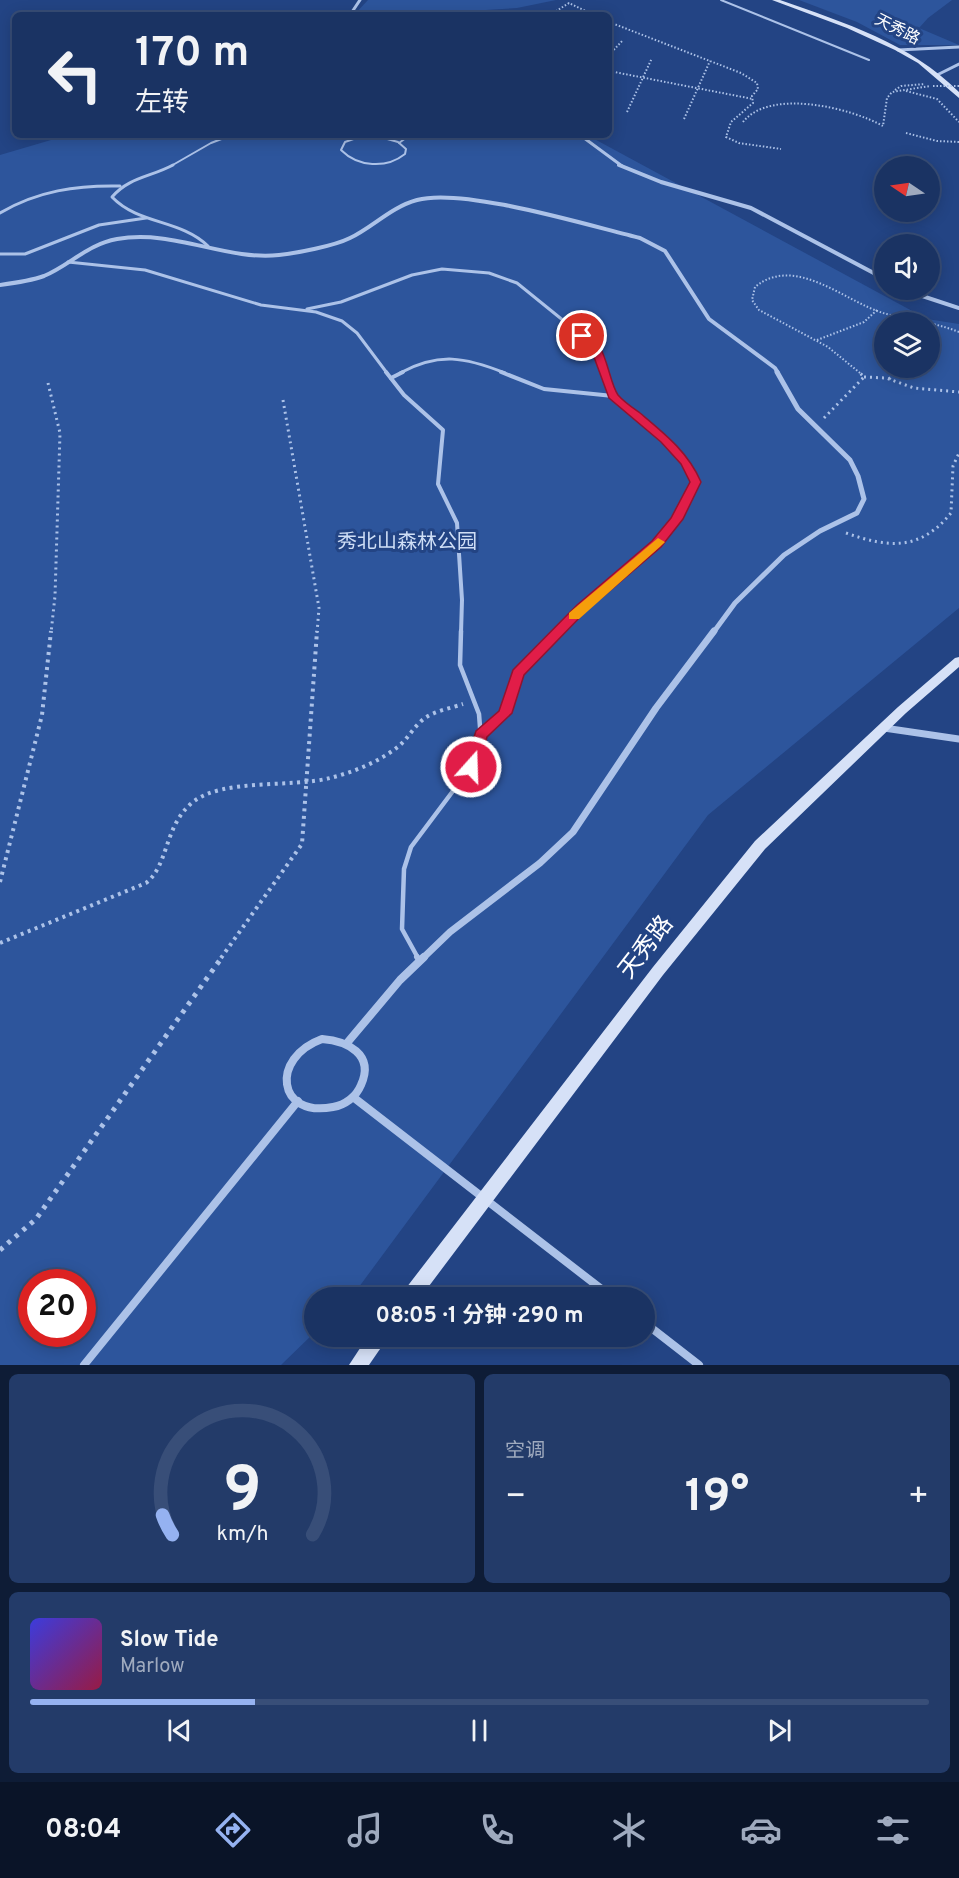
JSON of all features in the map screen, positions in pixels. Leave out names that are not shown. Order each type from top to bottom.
[{"type":"main road","name":"天秀路","points":[[775,0],[849,28],[898,50],[937,75],[959,96]]},
{"type":"main road","name":"天秀路","points":[[418,1287],[658,971],[760,845],[959,661]]},
{"type":"main road","points":[[358,1365],[372,1347]]},
{"type":"street","points":[[898,50],[959,47]]},
{"type":"street","points":[[937,75],[959,64]]},
{"type":"street","points":[[583,138],[599,153],[629,172],[750,208],[874,273]]},
{"type":"street","points":[[0,285],[37,279],[88,248],[116,239],[159,236],[264,255],[299,252],[349,238],[400,206],[433,197],[459,198],[523,210],[640,238],[665,251],[672,258],[709,319],[775,368],[798,409],[850,460],[858,476],[864,499],[857,513],[829,527],[784,555],[735,603],[656,708],[573,832],[540,863],[450,932],[420,961],[347,1043]]},
{"type":"street","points":[[935,300],[959,308]]},
{"type":"street","points":[[884,728],[959,739]]},
{"type":"street","points":[[328,1039],[347,1043],[360,1054],[365,1065],[363,1082],[353,1097],[329,1108],[316,1109],[298,1101],[286,1082],[286,1070],[294,1054],[316,1041],[328,1039]]},
{"type":"street","points":[[353,1097],[486,1197],[599,1287]]},
{"type":"street","points":[[84,1365],[298,1101]]},
{"type":"street","points":[[655,1331],[699,1365]]},
{"type":"lane","points":[[721,0],[869,60]]},
{"type":"lane","points":[[0,213],[26,200],[61,190],[86,186],[120,186],[160,172],[224,138]]},
{"type":"lane","points":[[356,138],[345,142],[341,150],[344,155],[359,162],[387,164],[405,154],[406,149],[399,143],[383,138]]},
{"type":"lane","points":[[399,143],[406,138]]},
{"type":"lane","points":[[120,186],[112,198],[128,211],[191,231],[201,236],[208,246]]},
{"type":"lane","points":[[0,254],[25,254],[99,225],[148,217]]},
{"type":"lane","points":[[68,262],[145,270],[254,303],[302,310],[342,321],[357,333],[405,394],[442,430],[444,441],[438,484],[457,523],[462,600],[460,665],[479,714],[481,735],[471,767],[411,847],[404,869],[402,929],[420,961]]},
{"type":"lane","points":[[302,310],[341,302],[429,271],[454,269],[489,273],[517,283],[534,294],[559,320],[596,347],[613,396],[665,440],[687,463],[695,482],[677,519],[656,544],[582,608],[518,674],[505,713],[481,735]]},
{"type":"lane","points":[[391,378],[420,362],[445,357],[482,364],[544,389],[613,396]]},
{"type":"path","points":[[555,12],[569,3],[588,12]]},
{"type":"path","points":[[612,23],[741,73],[757,83],[758,89],[753,103],[730,122],[725,131],[726,137],[739,143],[781,149]]},
{"type":"path","points":[[612,52],[623,40]]},
{"type":"path","points":[[627,112],[652,58]]},
{"type":"path","points":[[684,118],[710,61]]},
{"type":"path","points":[[612,73],[753,99]]},
{"type":"path","points":[[743,122],[746,116],[754,112],[804,104],[845,109],[883,126],[887,98],[892,92],[933,86],[959,86]]},
{"type":"path","points":[[899,90],[921,92],[940,99],[950,107],[959,122]]},
{"type":"path","points":[[906,133],[937,141],[959,142]]},
{"type":"path","points":[[886,312],[832,288],[802,278],[778,276],[762,281],[753,288],[753,304],[759,310],[817,340],[854,366],[864,377],[889,379],[914,388],[959,392]]},
{"type":"path","points":[[817,340],[864,322],[877,310]]},
{"type":"path","points":[[940,326],[959,332]]},
{"type":"path","points":[[954,330],[959,327]]},
{"type":"path","points":[[815,427],[864,377]]},
{"type":"path","points":[[0,882],[42,715],[55,596],[60,433],[48,384]]},
{"type":"path","points":[[0,1250],[36,1219],[302,844],[319,609],[283,400]]},
{"type":"path","points":[[829,527],[869,542],[896,546],[931,534],[951,513],[953,466],[959,453]]},
{"type":"path","points":[[0,943],[146,884],[156,875],[165,844],[176,821],[192,802],[212,793],[249,786],[331,778],[382,758],[401,744],[425,718],[474,701]]},
{"type":"green space","points":[[368,0],[556,0],[517,8],[453,12],[357,12]]},
{"type":"green space","points":[[799,0],[952,0],[928,18],[919,28],[959,45],[900,45],[857,22]]},
{"type":"green space","name":"秀北山森林公园","points":[[58,138],[593,138],[874,290],[874,300],[892,300],[914,312],[874,312],[874,378],[940,378],[940,321],[959,324],[959,608],[708,815],[359,1287],[304,1287],[304,1343],[281,1365],[0,1365],[0,155]]},
{"type":"slow traffic","points":[[574,616],[658,542]]},
{"type":"route","points":[[471,767],[481,735],[495,725],[505,713],[518,674],[582,608],[656,544],[677,519],[695,482],[687,463],[665,440],[613,396],[596,347],[582,336]]}]
